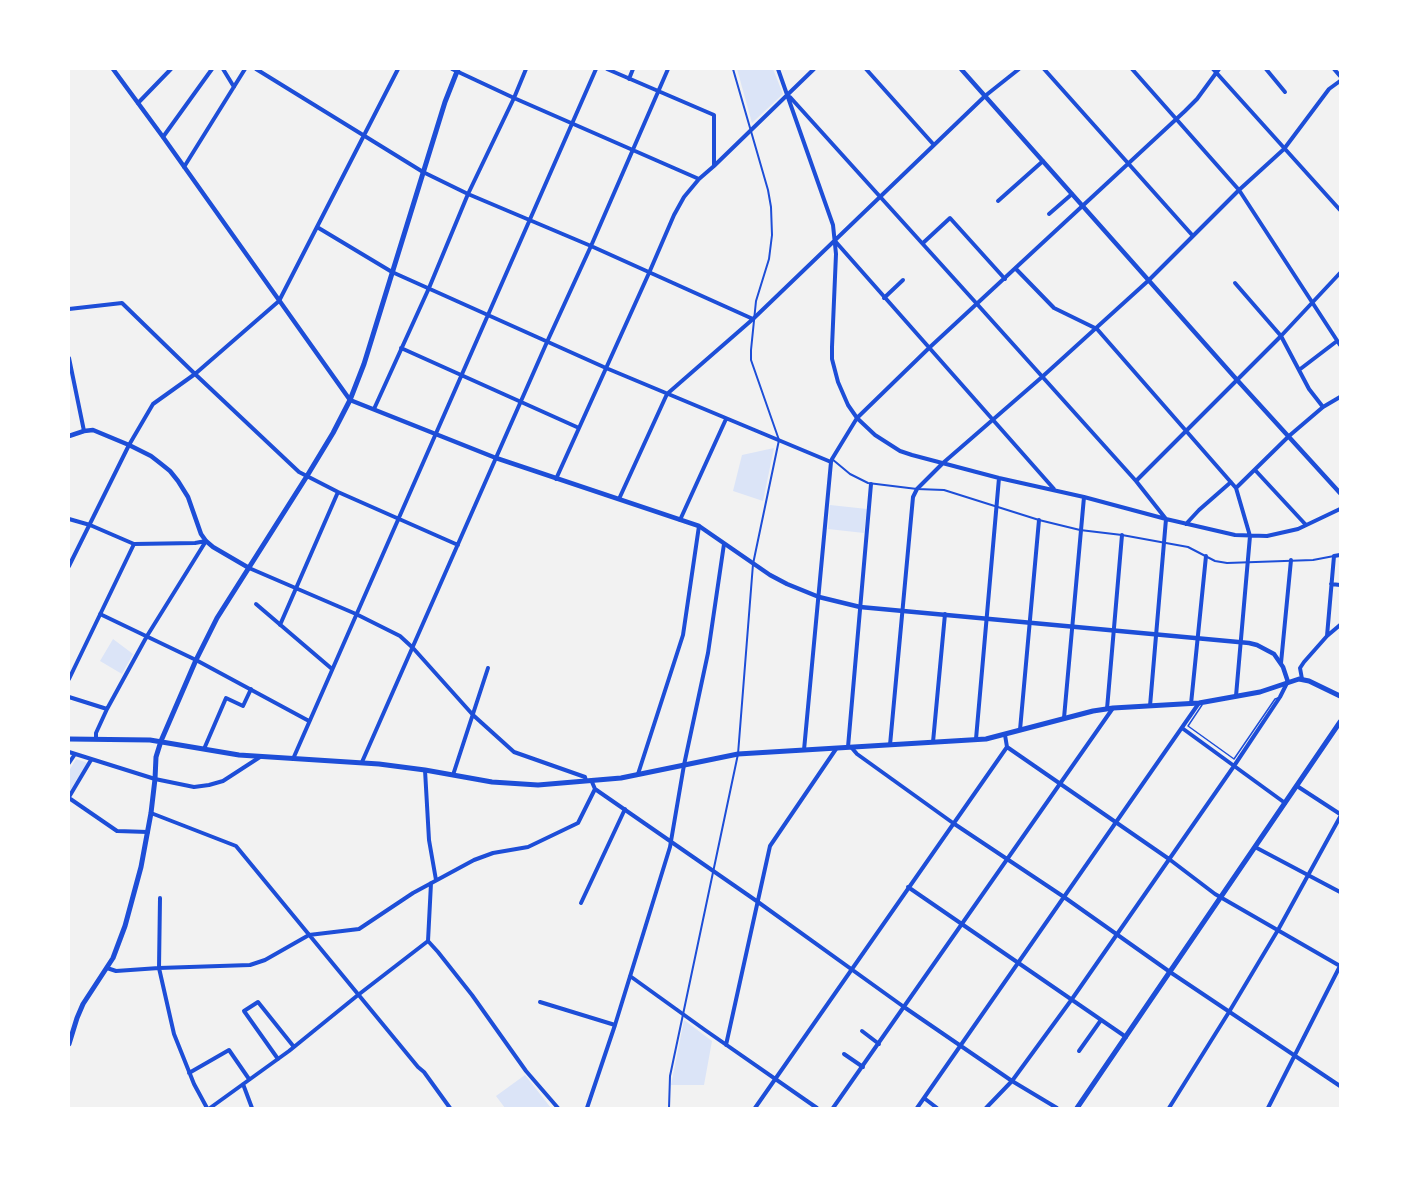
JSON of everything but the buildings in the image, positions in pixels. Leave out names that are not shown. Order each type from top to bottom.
[{"type":"main road","points":[[69,1044],[83,1004],[117,950],[136,889],[148,832],[156,757],[161,741],[217,618],[307,476],[350,400],[364,364],[456,70]]},
{"type":"main road","points":[[69,739],[161,741],[260,757],[362,762],[525,785],[589,782],[638,775],[738,754],[976,740],[1005,735],[1110,708],[1201,703],[1266,690],[1295,679],[1302,679],[1340,696]]},
{"type":"main road","points":[[1077,1108],[1340,722]]},
{"type":"street","points":[[113,69],[350,400],[496,459],[699,526],[753,564],[787,584],[819,597],[860,607],[1241,642],[1257,645],[1274,654],[1281,663],[1288,682],[1280,697],[1072,999],[1012,1081],[986,1108]]},
{"type":"street","points":[[138,103],[171,69]]},
{"type":"street","points":[[163,136],[212,69]]},
{"type":"street","points":[[223,69],[234,87]]},
{"type":"street","points":[[184,167],[245,69]]},
{"type":"street","points":[[256,69],[423,172],[753,319]]},
{"type":"street","points":[[69,566],[129,445],[153,404],[195,374],[279,301],[398,69]]},
{"type":"street","points":[[374,410],[468,194],[526,69]]},
{"type":"street","points":[[293,759],[596,69]]},
{"type":"street","points":[[607,69],[714,115],[714,166]]},
{"type":"street","points":[[629,79],[633,69]]},
{"type":"street","points":[[362,762],[668,69]]},
{"type":"street","points":[[669,1108],[670,1076],[738,754],[753,564],[779,440],[751,360],[756,301],[769,259],[772,235],[771,207],[733,69]]},
{"type":"street","points":[[778,69],[833,225],[836,254],[832,360],[841,390],[857,418],[875,435],[900,451],[999,478],[1054,489],[1220,532],[1267,536],[1298,529],[1340,509]]},
{"type":"street","points":[[556,479],[684,197],[699,179],[814,69]]},
{"type":"street","points":[[866,69],[934,145]]},
{"type":"street","points":[[961,69],[1340,493]]},
{"type":"street","points":[[619,499],[667,394],[753,319],[985,96],[1019,69]]},
{"type":"street","points":[[1044,69],[1193,236]]},
{"type":"street","points":[[1132,69],[1239,190],[1339,343],[1299,370]]},
{"type":"street","points":[[1266,69],[1285,92]]},
{"type":"street","points":[[1334,69],[1340,76]]},
{"type":"street","points":[[456,70],[514,98],[699,179]]},
{"type":"street","points":[[804,750],[831,460],[857,418],[1197,99],[1216,70],[1340,210]]},
{"type":"street","points":[[890,745],[913,497],[917,489],[943,463],[1149,280],[1284,148],[1329,89],[1340,81]]},
{"type":"street","points":[[787,95],[1136,481],[1166,519],[1150,706]]},
{"type":"street","points":[[998,201],[1043,162]]},
{"type":"street","points":[[1049,214],[1072,194]]},
{"type":"street","points":[[923,243],[950,219],[1005,279]]},
{"type":"street","points":[[317,227],[392,272],[606,368],[831,460],[850,474],[871,484],[944,490],[1080,531],[1122,535],[1188,547],[1215,561],[1227,563],[1313,560],[1340,555]]},
{"type":"street","points":[[834,240],[1054,489]]},
{"type":"street","points":[[1016,269],[1054,308],[1096,329],[1236,488],[1250,536],[1236,696]]},
{"type":"street","points":[[1136,481],[1238,381],[1340,273]]},
{"type":"street","points":[[884,297],[903,280]]},
{"type":"street","points":[[1235,283],[1281,336],[1309,389],[1323,408]]},
{"type":"street","points":[[69,309],[122,303],[299,471],[338,492],[458,545]]},
{"type":"street","points":[[401,348],[579,428]]},
{"type":"street","points":[[69,358],[84,431]]},
{"type":"street","points":[[1236,488],[1289,436],[1340,397]]},
{"type":"street","points":[[680,520],[726,419]]},
{"type":"street","points":[[69,436],[93,430],[129,445],[156,460],[178,481],[188,497],[201,534],[213,547],[249,568],[356,614],[400,636],[473,715],[514,752],[585,777],[595,789],[904,1007],[1012,1081],[1057,1108]]},
{"type":"street","points":[[1256,470],[1306,525]]},
{"type":"street","points":[[976,740],[999,478]]},
{"type":"street","points":[[1186,524],[1231,482]]},
{"type":"street","points":[[871,484],[849,747],[953,823],[1340,1086]]},
{"type":"street","points":[[280,625],[338,492]]},
{"type":"street","points":[[1064,718],[1084,497]]},
{"type":"street","points":[[69,519],[90,525],[134,544],[206,541]]},
{"type":"street","points":[[1020,730],[1039,520]]},
{"type":"street","points":[[638,775],[683,635],[699,526]]},
{"type":"street","points":[[833,1108],[1060,784],[1110,708],[1122,535]]},
{"type":"street","points":[[96,739],[96,733],[107,709],[147,636],[206,541]]},
{"type":"street","points":[[69,679],[134,544]]},
{"type":"street","points":[[587,1108],[615,1025],[670,841],[708,653],[724,544]]},
{"type":"street","points":[[1191,704],[1206,556]]},
{"type":"street","points":[[1327,636],[1334,556]]},
{"type":"street","points":[[1281,663],[1291,560]]},
{"type":"street","points":[[1331,584],[1340,585]]},
{"type":"street","points":[[256,604],[332,669]]},
{"type":"street","points":[[100,614],[196,660],[309,721]]},
{"type":"street","points":[[933,743],[945,614]]},
{"type":"street","points":[[1302,679],[1301,666],[1327,636],[1340,625]]},
{"type":"street","points":[[453,775],[488,668]]},
{"type":"street","points":[[204,749],[226,698],[243,706],[251,689]]},
{"type":"street","points":[[69,697],[107,709]]},
{"type":"street","points":[[917,1108],[1201,703]]},
{"type":"street","points":[[1182,729],[1285,803]]},
{"type":"street","points":[[755,1108],[1006,747],[1005,735]]},
{"type":"street","points":[[1006,747],[1221,897],[1340,966],[1268,1108]]},
{"type":"street","points":[[726,1045],[770,846],[837,748]]},
{"type":"street","points":[[69,752],[155,779],[194,787],[223,781],[260,757]]},
{"type":"street","points":[[69,764],[75,754]]},
{"type":"street","points":[[92,760],[69,797],[117,831],[148,832]]},
{"type":"street","points":[[160,898],[159,968],[174,1035],[189,1073],[209,1108],[294,1047],[358,994],[428,941],[434,881],[424,770]]},
{"type":"street","points":[[1169,1108],[1278,930],[1340,816],[1297,786]]},
{"type":"street","points":[[107,968],[116,972],[250,965],[265,960],[309,935],[359,929],[413,893],[474,860],[493,853],[528,847],[578,822],[595,789]]},
{"type":"street","points":[[581,903],[625,809]]},
{"type":"street","points":[[151,813],[236,846],[424,1072],[450,1108]]},
{"type":"street","points":[[1256,846],[1340,892]]},
{"type":"street","points":[[908,887],[1126,1037]]},
{"type":"street","points":[[428,941],[472,995],[526,1071],[558,1108]]},
{"type":"street","points":[[630,976],[817,1108]]},
{"type":"street","points":[[278,1059],[244,1011],[258,1002],[294,1047]]},
{"type":"street","points":[[540,1002],[615,1025]]},
{"type":"street","points":[[1079,1051],[1101,1020]]},
{"type":"street","points":[[862,1031],[879,1044]]},
{"type":"street","points":[[189,1073],[229,1050],[249,1079]]},
{"type":"street","points":[[844,1053],[863,1067]]},
{"type":"street","points":[[243,1084],[252,1108]]},
{"type":"street","points":[[924,1098],[937,1108]]},
{"type":"lane","points":[[1201,703],[1188,726],[1234,759],[1275,699],[1280,697]]},
{"type":"shaded area","points":[[737,69],[773,69],[783,94],[752,123]]},
{"type":"shaded area","points":[[774,448],[763,501],[733,491],[742,455]]},
{"type":"shaded area","points":[[830,505],[867,509],[864,533],[828,529]]},
{"type":"shaded area","points":[[113,639],[133,654],[122,674],[100,661]]},
{"type":"shaded area","points":[[76,759],[88,763],[69,792],[69,771]]},
{"type":"shaded area","points":[[684,1020],[712,1041],[704,1085],[671,1085]]},
{"type":"shaded area","points":[[525,1075],[551,1108],[505,1108],[496,1096]]}]
